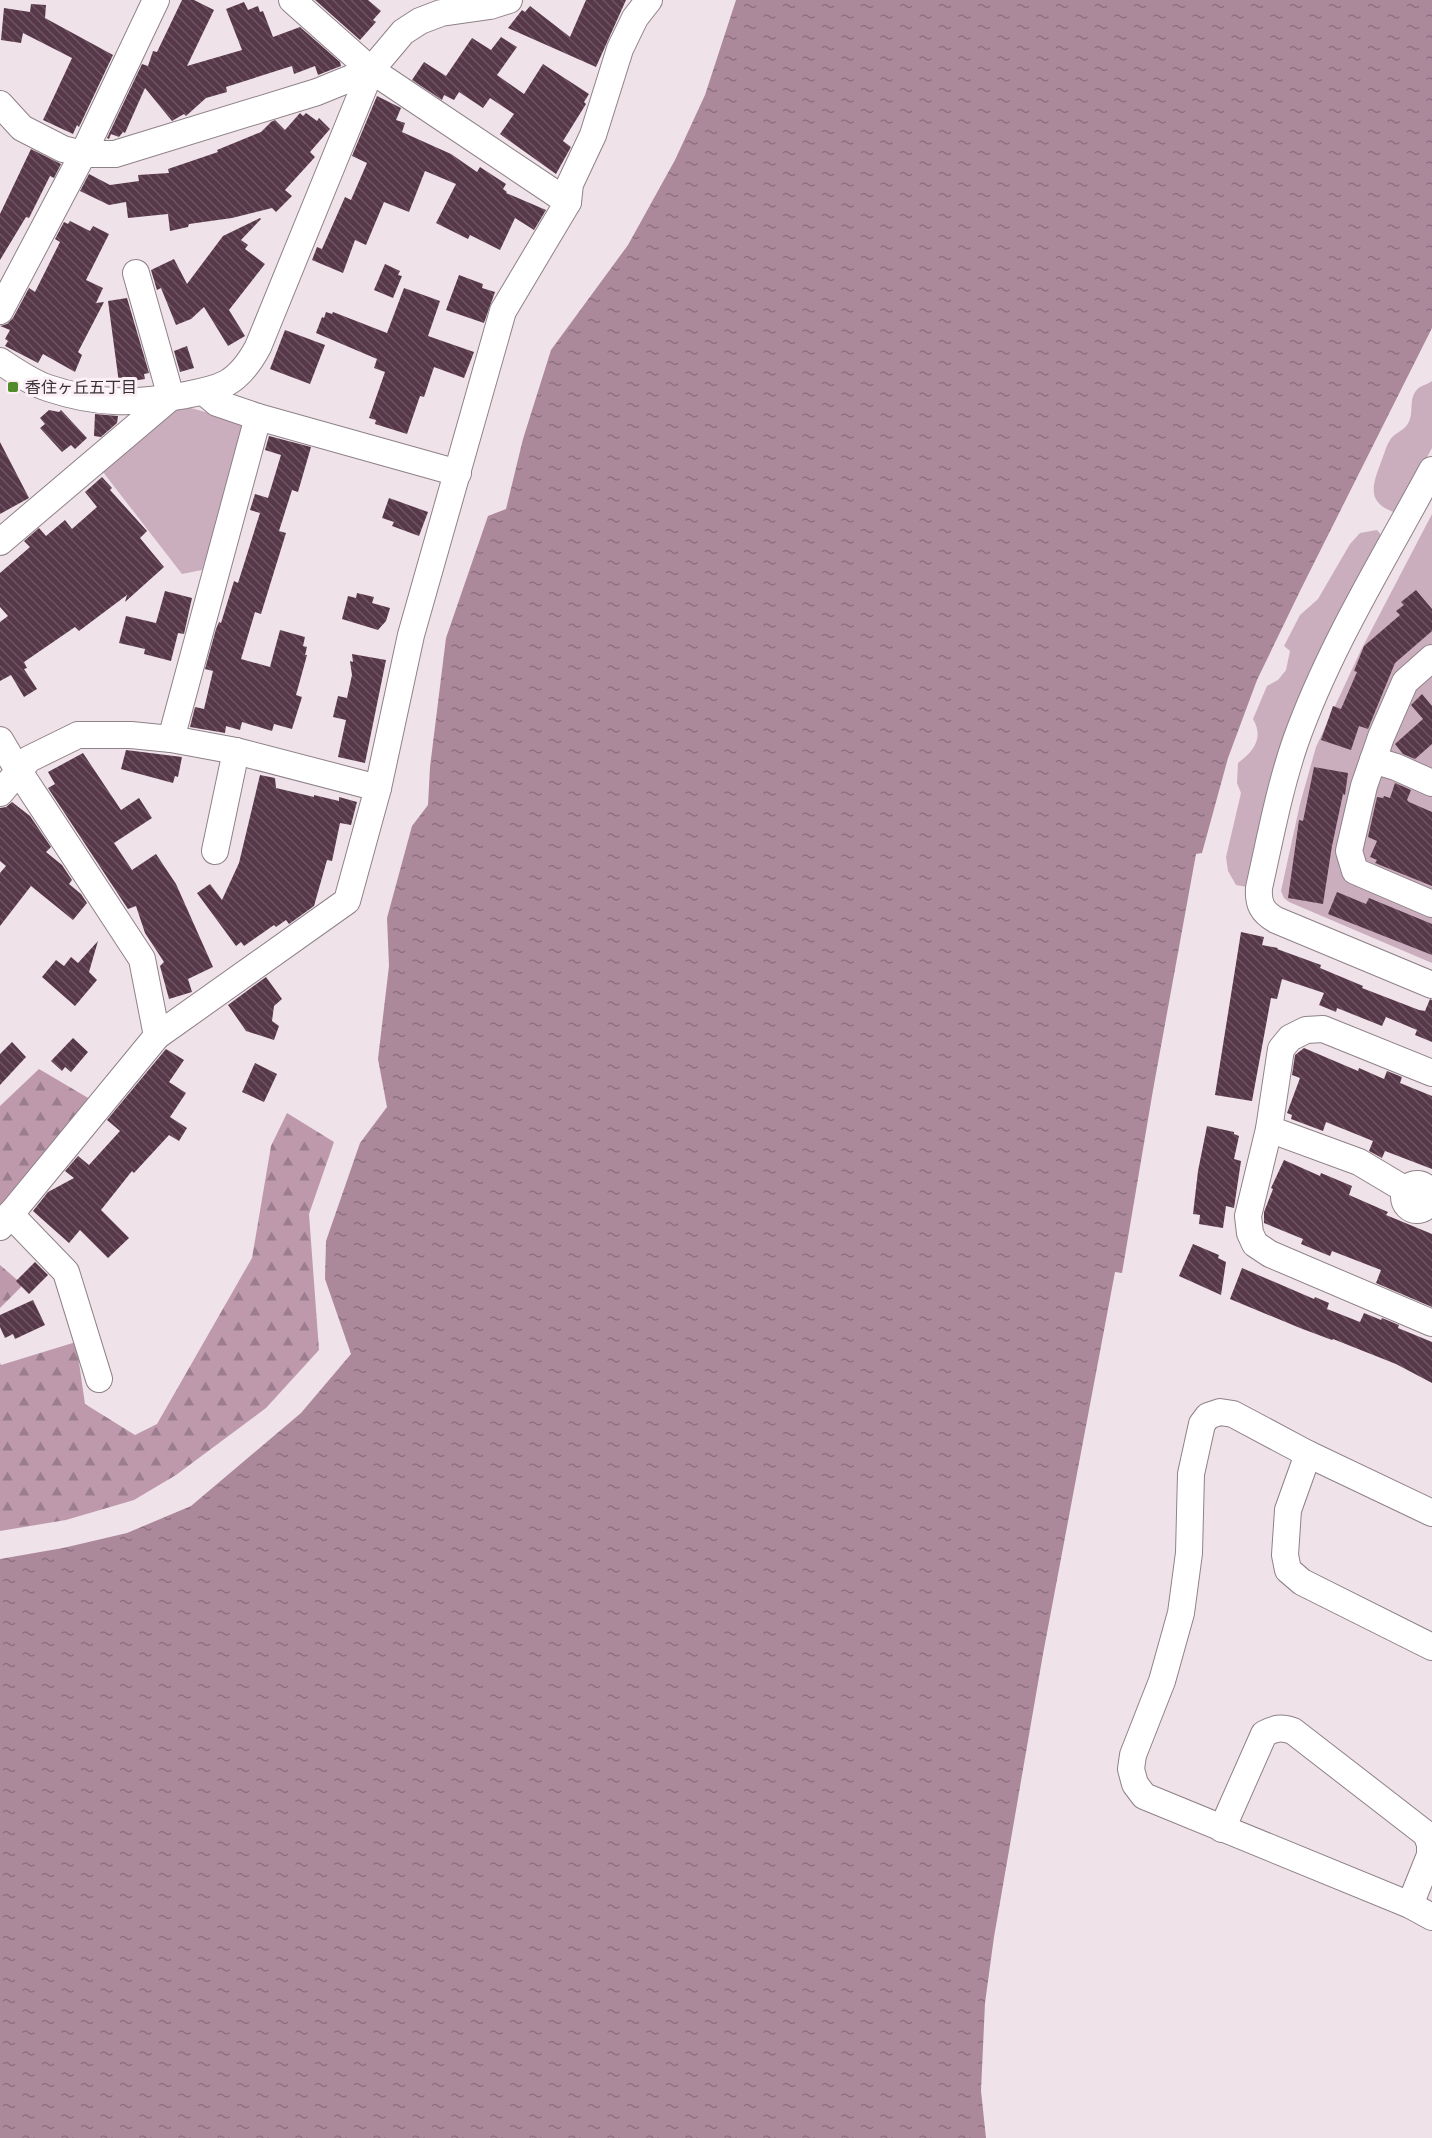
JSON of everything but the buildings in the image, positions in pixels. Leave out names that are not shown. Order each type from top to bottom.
[{"type":"street","points":[[0,311],[83,154],[156,0]]},
{"type":"street","points":[[292,0],[370,70],[568,202]]},
{"type":"street","points":[[0,362],[46,388],[106,402],[136,403],[204,392],[225,384],[243,370],[255,353],[370,70],[403,32],[420,21],[441,13],[490,6],[509,0]]},
{"type":"street","points":[[99,1379],[66,1272],[5,1221],[157,1036],[347,901],[378,788],[411,635],[503,311],[568,202],[570,184],[593,135],[620,50],[635,18],[650,0]]},
{"type":"street","points":[[0,104],[22,128],[63,149],[83,154],[115,154],[318,92],[370,70]]},
{"type":"street","points":[[136,273],[171,397]]},
{"type":"street","points":[[204,392],[217,403],[258,417],[458,473]]},
{"type":"street","points":[[0,542],[171,397]]},
{"type":"street","points":[[171,739],[258,417]]},
{"type":"street","points":[[1432,470],[1339,641],[1314,697],[1296,742],[1279,795],[1258,901],[1264,913],[1276,920],[1432,985]]},
{"type":"street","points":[[1432,659],[1405,682],[1364,786],[1349,851],[1355,871],[1432,904]]},
{"type":"street","points":[[0,793],[29,759],[78,735],[131,735],[171,739],[236,752],[378,788]]},
{"type":"street","points":[[0,740],[142,959],[157,1036]]},
{"type":"street","points":[[215,851],[236,752]]},
{"type":"street","points":[[1373,759],[1432,783]]},
{"type":"street","points":[[1432,1073],[1323,1029],[1306,1030],[1290,1038],[1281,1049],[1269,1129],[1248,1216],[1250,1233],[1255,1244],[1270,1254],[1432,1323]]},
{"type":"street","points":[[1269,1129],[1359,1162],[1406,1190],[1415,1184],[1426,1188],[1430,1205]]},
{"type":"street","points":[[1432,1513],[1308,1454],[1233,1414],[1220,1413],[1208,1416],[1202,1424],[1191,1474],[1189,1554],[1181,1613],[1162,1681],[1133,1755],[1131,1769],[1135,1784],[1144,1796],[1410,1905],[1432,1917]]},
{"type":"street","points":[[1308,1454],[1288,1510],[1285,1555],[1288,1570],[1302,1582],[1432,1647]]},
{"type":"street","points":[[1222,1828],[1264,1734],[1274,1728],[1282,1727],[1293,1731],[1426,1834],[1430,1844],[1430,1855],[1410,1905]]},
{"type":"shaded area","points":[[1432,381],[1432,448],[1396,513],[1386,509],[1376,499],[1375,479],[1389,442],[1410,420],[1413,395],[1420,387]]},
{"type":"shaded area","points":[[180,405],[249,424],[202,570],[182,574],[103,472]]},
{"type":"shaded area","points":[[1432,514],[1432,645],[1407,666],[1338,855],[1340,870],[1348,878],[1432,915],[1432,963],[1289,902],[1281,891],[1300,804],[1316,747],[1361,650]]},
{"type":"shaded area","points":[[1377,530],[1383,537],[1247,887],[1236,885],[1228,871],[1226,857],[1241,793],[1237,783],[1238,763],[1256,744],[1258,732],[1253,719],[1267,686],[1278,680],[1286,670],[1290,651],[1284,646],[1300,615],[1318,599],[1350,544],[1360,533]]},
{"type":"shaded area","points":[[1425,676],[1432,676],[1432,774],[1399,759],[1389,751],[1389,740],[1414,686]]},
{"type":"shaded area","points":[[1384,771],[1432,792],[1432,895],[1360,863],[1371,788]]},
{"type":"green space","points":[[39,1069],[95,1102],[0,1215],[0,1106]]},
{"type":"green space","points":[[287,1113],[334,1142],[309,1214],[319,1350],[266,1408],[176,1475],[134,1500],[66,1520],[0,1531],[0,1363],[1,1365],[76,1342],[85,1404],[135,1435],[157,1424],[252,1258],[271,1146]]},
{"type":"green space","points":[[0,1265],[23,1285],[0,1308]]},
{"type":"water","points":[[736,0],[1432,0],[1432,328],[1257,680],[1228,758],[1202,853],[1196,854],[1122,1273],[1115,1272],[1043,1654],[994,1937],[985,2003],[981,2091],[986,2138],[0,2138],[0,1559],[63,1548],[127,1533],[191,1506],[301,1413],[351,1354],[325,1279],[326,1241],[360,1143],[387,1107],[378,1059],[389,966],[387,918],[412,826],[428,805],[430,767],[446,638],[488,516],[506,509],[523,439],[551,350],[628,245],[675,160],[705,95]]},
{"type":"place","name":"香住ヶ丘五丁目","points":[[13,387]]}]
